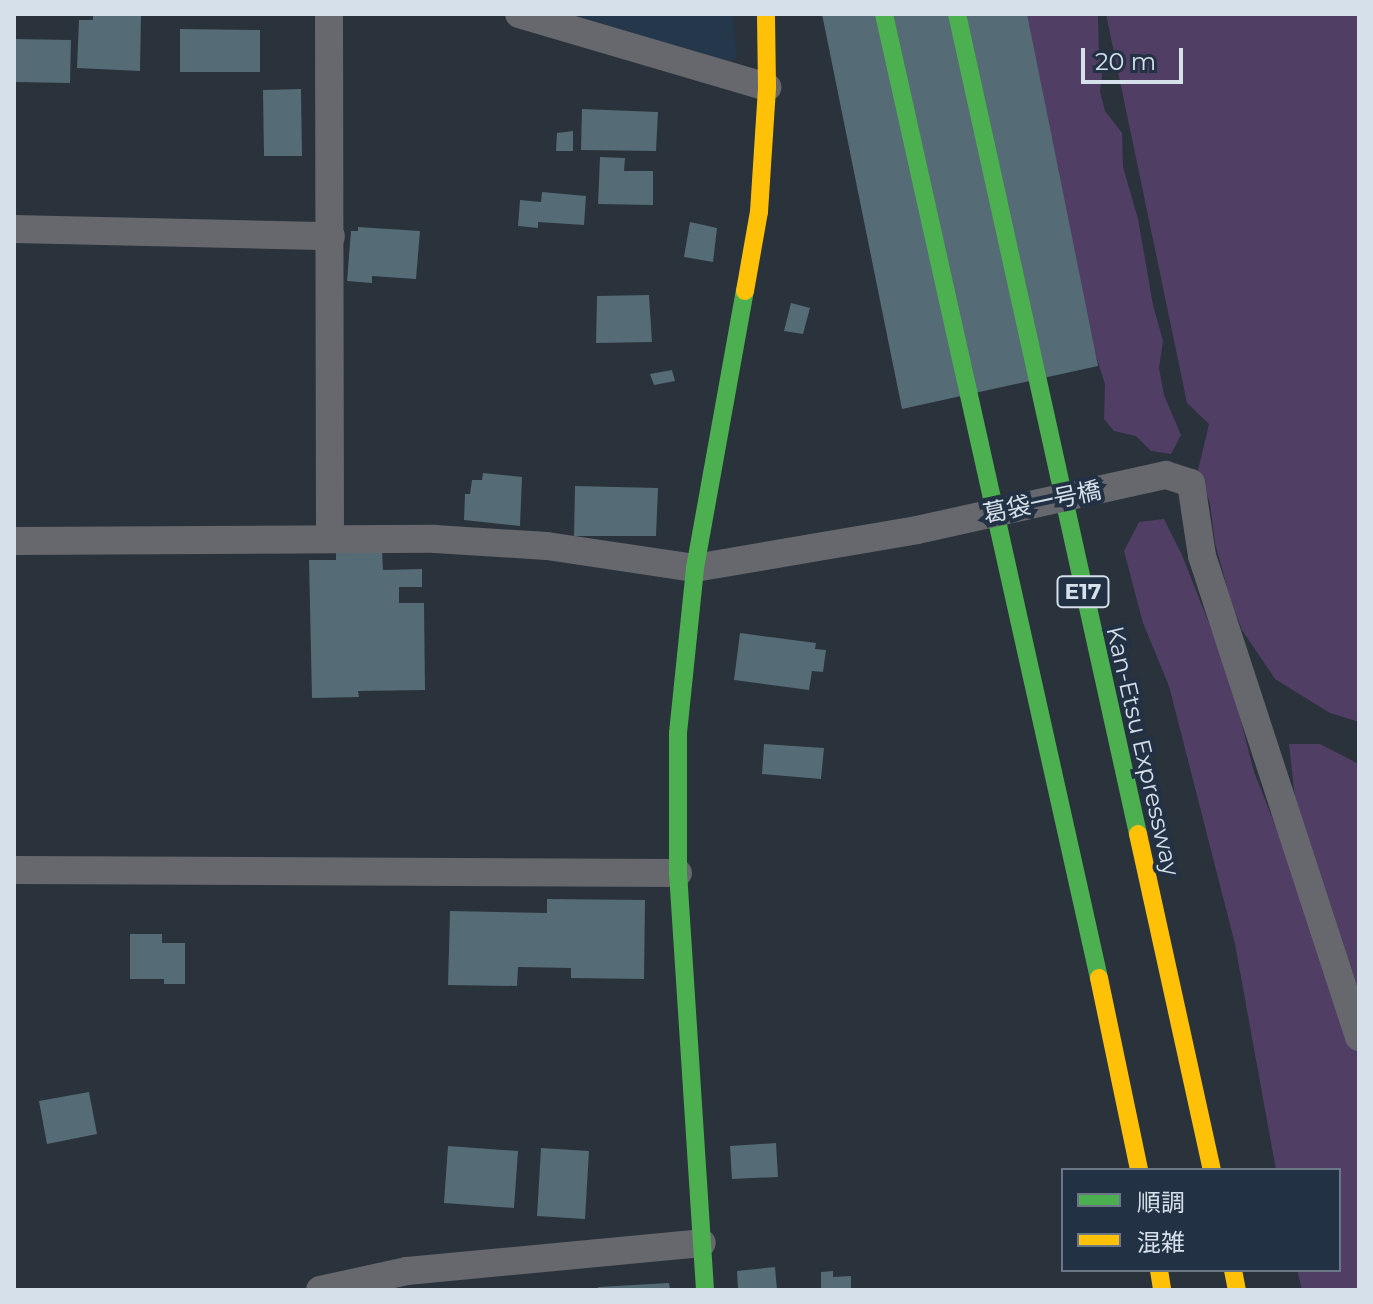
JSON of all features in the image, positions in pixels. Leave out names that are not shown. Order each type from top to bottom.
[{"type":"main road","points":[[705,1290],[678,873],[678,733],[695,568],[759,212],[767,87],[766,14]]},
{"type":"main road","points":[[884,14],[1070,836],[1139,1168]]},
{"type":"main road","name":"Kan-Etsu Expressway","points":[[957,14],[1212,1168]]},
{"type":"street","points":[[329,14],[330,539]]},
{"type":"street","points":[[519,14],[767,87]]},
{"type":"street","points":[[14,229],[331,236]]},
{"type":"street","name":"葛袋一号橋","points":[[14,541],[435,539],[547,546],[695,568],[917,530],[1166,475],[1191,483],[1202,556],[1359,1037]]},
{"type":"street","points":[[14,870],[678,873]]},
{"type":"street","points":[[320,1290],[407,1271],[702,1243]]},
{"type":"shaded area","points":[[570,14],[733,14],[737,57],[728,62]]},
{"type":"shaded area","points":[[1022,14],[1098,14],[1099,56],[1103,66],[1100,92],[1105,111],[1122,133],[1123,167],[1138,219],[1153,305],[1163,341],[1159,368],[1164,395],[1181,435],[1171,454],[1151,451],[1136,436],[1114,431],[1104,419],[1105,384],[1089,334]]},
{"type":"shaded area","points":[[1106,14],[1359,14],[1359,722],[1330,713],[1275,679],[1242,630],[1229,595],[1215,543],[1210,503],[1198,470],[1209,424],[1187,403]]},
{"type":"shaded area","points":[[1164,519],[1182,555],[1229,674],[1254,772],[1320,938],[1359,1056],[1359,1290],[1302,1290],[1298,1272],[1341,1272],[1341,1168],[1276,1168],[1235,944],[1169,686],[1143,623],[1124,551],[1139,522]]},
{"type":"shaded area","points":[[1289,744],[1320,744],[1359,764],[1359,1001],[1297,816]]},
{"type":"building","points":[[93,14],[141,15],[140,71],[77,68],[79,20],[93,20]]},
{"type":"building","points":[[822,14],[1027,14],[1098,366],[902,409]]},
{"type":"building","points":[[180,29],[260,30],[260,72],[180,72]]},
{"type":"building","points":[[14,39],[71,40],[70,83],[14,82]]},
{"type":"building","points":[[301,89],[302,156],[264,156],[263,90]]},
{"type":"building","points":[[582,109],[658,112],[656,151],[581,150]]},
{"type":"building","points":[[573,131],[573,151],[556,151],[557,133]]},
{"type":"building","points":[[600,157],[625,158],[624,171],[653,171],[653,205],[598,204]]},
{"type":"building","points":[[542,192],[586,196],[584,225],[538,222],[538,228],[518,226],[520,200],[541,202]]},
{"type":"building","points":[[690,222],[717,228],[713,262],[684,257]]},
{"type":"building","points":[[358,227],[420,231],[416,279],[372,276],[372,283],[347,281],[351,231],[358,231]]},
{"type":"building","points":[[649,295],[652,342],[596,343],[597,296]]},
{"type":"building","points":[[791,303],[810,308],[803,334],[784,331]]},
{"type":"building","points":[[672,370],[675,381],[654,385],[650,374]]},
{"type":"building","points":[[483,473],[522,477],[520,526],[464,520],[465,494],[470,494],[472,480],[482,480]]},
{"type":"building","points":[[575,486],[658,488],[656,536],[574,536]]},
{"type":"building","points":[[382,550],[383,570],[422,569],[422,587],[399,587],[399,603],[424,603],[425,690],[358,691],[359,697],[312,698],[309,560],[336,560],[336,551]]},
{"type":"building","points":[[740,633],[816,643],[815,649],[826,650],[823,672],[812,671],[809,690],[734,680]]},
{"type":"building","points":[[764,744],[824,748],[821,779],[762,774]]},
{"type":"building","points":[[547,899],[645,900],[644,979],[571,978],[571,968],[518,967],[517,986],[448,985],[450,911],[547,913]]},
{"type":"building","points":[[130,934],[162,934],[162,943],[185,943],[185,984],[164,984],[164,979],[130,979]]},
{"type":"building","points":[[89,1092],[97,1134],[47,1144],[39,1101]]},
{"type":"building","points":[[776,1143],[778,1177],[732,1179],[730,1146]]},
{"type":"building","points":[[448,1146],[518,1151],[514,1208],[444,1203]]},
{"type":"building","points":[[541,1148],[589,1151],[585,1219],[537,1216]]},
{"type":"building","points":[[775,1267],[777,1290],[738,1290],[737,1271]]},
{"type":"building","points":[[833,1271],[833,1277],[851,1276],[851,1290],[821,1290],[821,1272]]},
{"type":"building","points":[[669,1283],[670,1290],[598,1290],[598,1287]]},
{"type":"traffic: fast","points":[[884,14],[1099,978]]},
{"type":"traffic: fast","points":[[957,14],[1138,834]]},
{"type":"traffic: fast","points":[[705,1290],[678,873],[678,733],[695,568],[745,291]]},
{"type":"traffic: slow","points":[[745,291],[759,212],[767,87],[766,14]]},
{"type":"traffic: slow","points":[[1138,834],[1212,1168]]},
{"type":"traffic: slow","points":[[1099,978],[1139,1168]]},
{"type":"traffic: slow","points":[[1159,1272],[1162,1290]]},
{"type":"traffic: slow","points":[[1233,1272],[1237,1290]]}]
